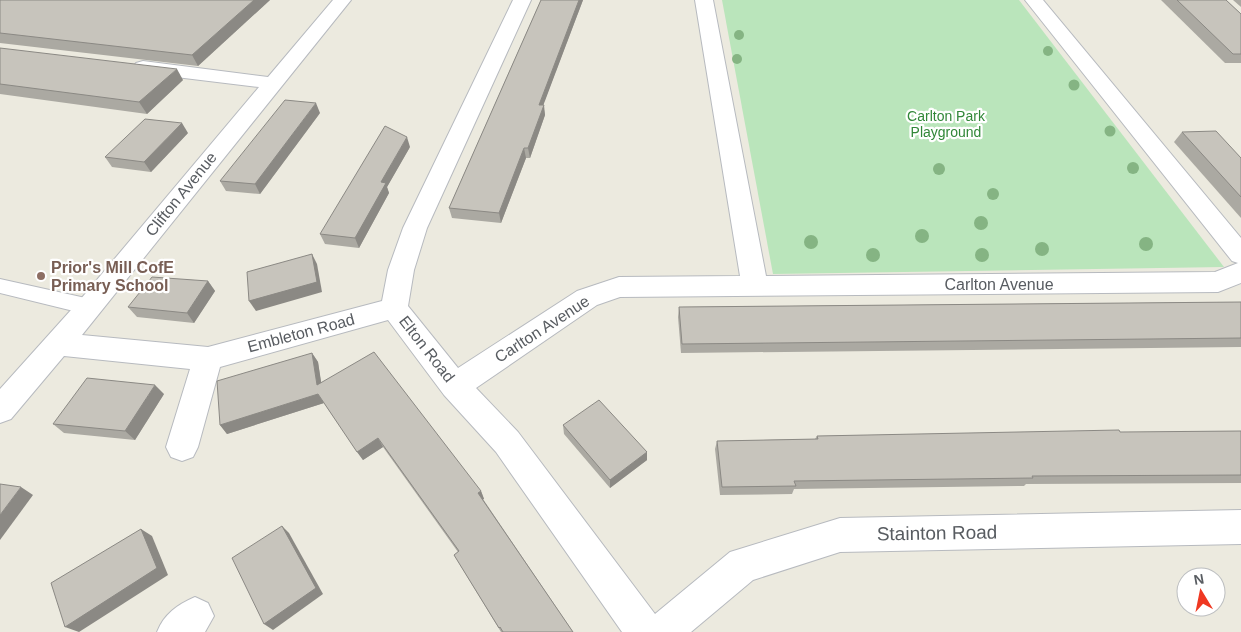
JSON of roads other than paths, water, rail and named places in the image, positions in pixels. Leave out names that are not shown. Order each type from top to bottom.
[{"type":"street","name":"Clifton Avenue","points":[[0,410],[90,307],[342,0]]},
{"type":"street","name":"Elton Road","points":[[522,0],[416,228],[401,270],[394,308],[455,386],[507,442],[645,632]]},
{"type":"street","points":[[704,0],[756,286]]},
{"type":"street","points":[[1034,0],[1241,255]]},
{"type":"street","points":[[125,65],[272,83]]},
{"type":"street","name":"Carlton Avenue","points":[[455,386],[587,298],[620,287],[1218,282],[1241,272]]},
{"type":"street","name":"Embleton Road","points":[[56,344],[208,359],[394,308]]},
{"type":"street","points":[[182,447],[208,359]]},
{"type":"street","name":"Stainton Road","points":[[662,632],[743,565],[840,535],[1241,527]]},
{"type":"lane","points":[[0,286],[90,307]]},
{"type":"place","name":"Prior's Mill CofE Primary School","points":[[41,276]]},
{"type":"park label","name":"Carlton Park Playground","points":[[946,124]]}]
